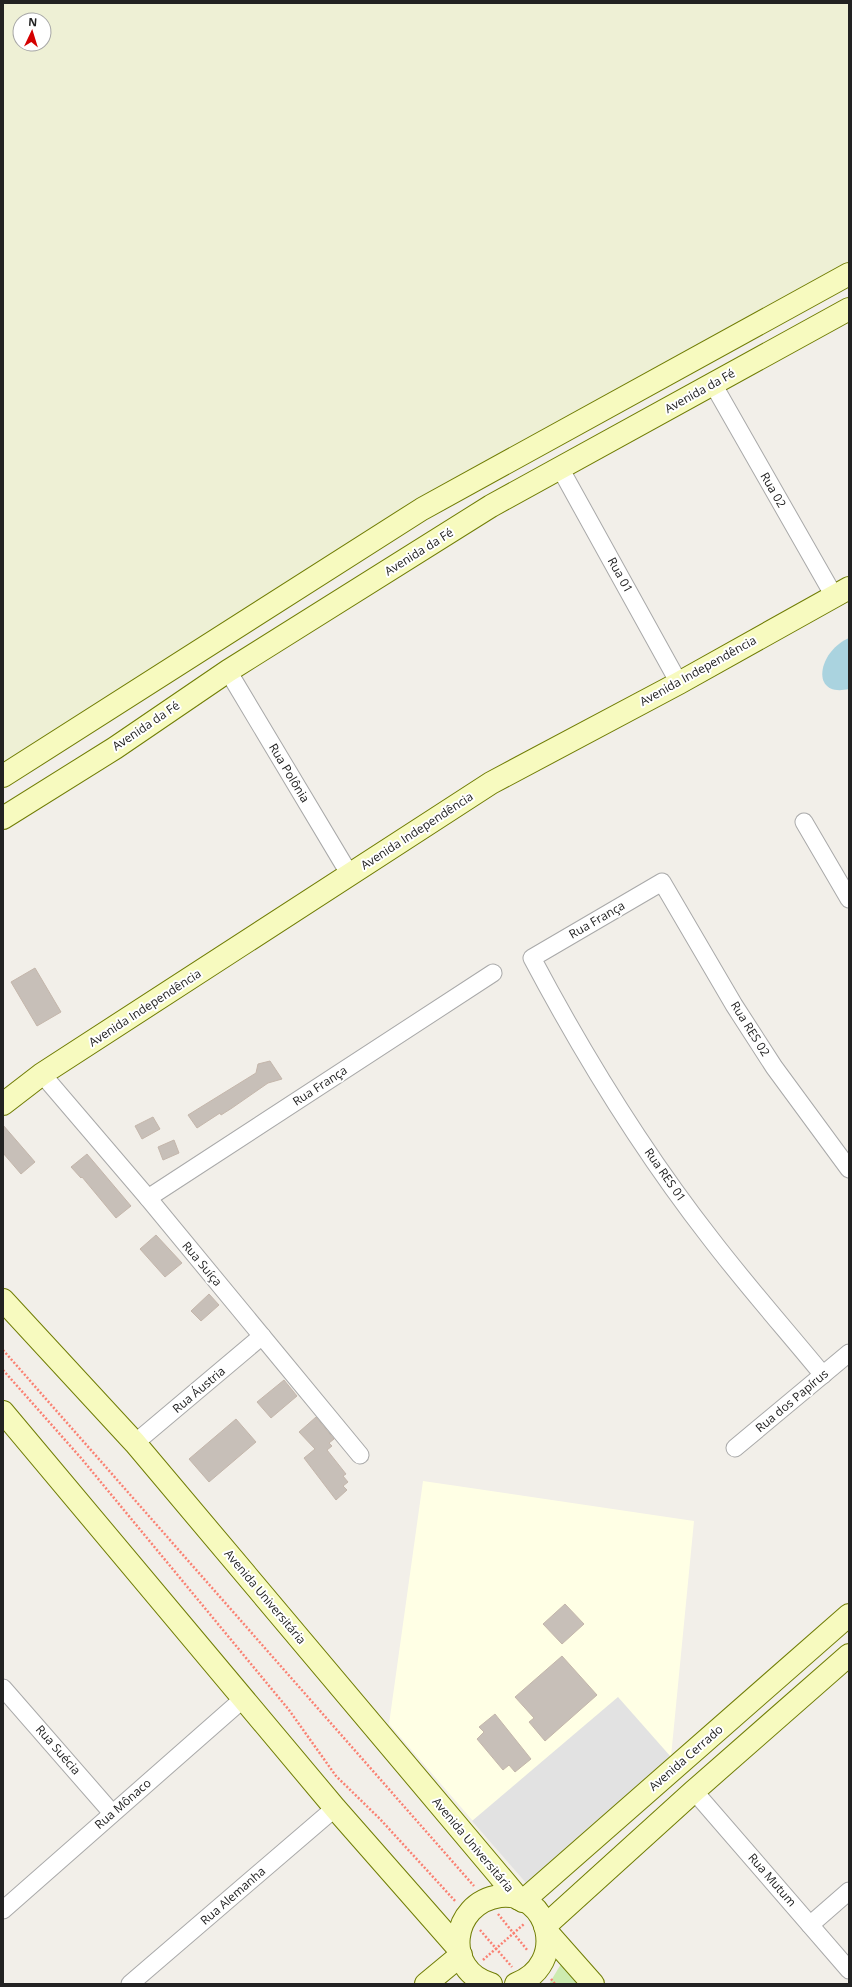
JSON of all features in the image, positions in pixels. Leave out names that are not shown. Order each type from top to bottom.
[{"type":"main road","points":[[3,776],[422,509],[849,274]]},
{"type":"main road","name":"Avenida da Fé","points":[[3,818],[114,748],[228,671],[491,506],[849,309]]},
{"type":"main road","name":"Avenida Independência","points":[[3,1104],[42,1074],[490,783],[679,683],[841,592]]},
{"type":"main road","name":"Avenida Universitária","points":[[3,1300],[135,1443],[521,1900],[538,1913],[546,1929]]},
{"type":"main road","points":[[3,1412],[335,1808],[459,1951]]},
{"type":"main road","name":"Avenida Cerrado","points":[[521,1900],[849,1615]]},
{"type":"main road","points":[[546,1929],[694,1791],[849,1655]]},
{"type":"main road","points":[[482,1982],[473,1975],[463,1962],[459,1951],[459,1932],[467,1915],[475,1906],[486,1900],[501,1896],[521,1900]]},
{"type":"main road","points":[[520,1982],[531,1977],[547,1954],[548,1940],[546,1929]]},
{"type":"main road","points":[[546,1929],[593,1984]]},
{"type":"main road","points":[[426,1984],[459,1951]]},
{"type":"street","name":"Rua 02","points":[[713,384],[841,592]]},
{"type":"street","name":"Rua 01","points":[[560,468],[679,683]]},
{"type":"street","name":"Rua Polônia","points":[[228,671],[350,875]]},
{"type":"street","points":[[804,822],[849,900]]},
{"type":"street","name":"Rua França","points":[[532,958],[662,882]]},
{"type":"street","name":"Rua RES 02","points":[[662,882],[734,1005],[774,1067],[849,1169]]},
{"type":"street","name":"Rua RES 01","points":[[532,958],[586,1057],[650,1154],[710,1239],[823,1376]]},
{"type":"street","name":"Rua França","points":[[148,1198],[493,973]]},
{"type":"street","name":"Rua Suíça","points":[[42,1074],[148,1198],[360,1455]]},
{"type":"street","name":"Rua Áustria","points":[[135,1443],[262,1336]]},
{"type":"street","name":"Rua dos Papírus","points":[[735,1448],[849,1353]]},
{"type":"street","name":"Rua Suécia","points":[[3,1688],[112,1813]]},
{"type":"street","name":"Rua Mônaco","points":[[3,1910],[243,1699]]},
{"type":"street","name":"Rua Mutum","points":[[694,1791],[849,1970]]},
{"type":"street","name":"Rua Alemanha","points":[[130,1984],[335,1808]]},
{"type":"street","points":[[810,1925],[849,1891]]},
{"type":"path","points":[[3,1350],[486,1900],[555,1984]]},
{"type":"path","points":[[3,1370],[81,1458],[289,1710],[336,1776],[385,1824],[467,1915],[520,1982]]},
{"type":"shaded area","points":[[3,3],[849,3],[849,274],[3,764]]},
{"type":"shaded area","points":[[423,1481],[694,1521],[670,1767],[531,1888],[389,1724]]},
{"type":"shaded area","points":[[618,1697],[671,1757],[527,1884],[472,1821]]},
{"type":"green space","points":[[561,1964],[578,1984],[549,1984]]},
{"type":"water","points":[[849,638],[849,689],[836,690],[828,687],[823,680],[822,672],[830,653],[838,644]]},
{"type":"building","points":[[35,968],[61,1012],[37,1026],[11,982]]},
{"type":"building","points":[[270,1061],[282,1079],[268,1083],[221,1115],[220,1113],[197,1128],[188,1115],[256,1073],[258,1064]]},
{"type":"building","points":[[153,1117],[160,1129],[142,1139],[135,1126]]},
{"type":"building","points":[[3,1125],[35,1162],[21,1174],[3,1153]]},
{"type":"building","points":[[174,1140],[179,1153],[163,1160],[158,1147]]},
{"type":"building","points":[[87,1154],[131,1206],[116,1218],[82,1177],[81,1178],[71,1167]]},
{"type":"building","points":[[156,1235],[182,1263],[165,1277],[140,1249]]},
{"type":"building","points":[[209,1294],[219,1305],[201,1321],[191,1311]]},
{"type":"building","points":[[284,1380],[297,1396],[271,1418],[257,1402]]},
{"type":"building","points":[[316,1417],[334,1439],[329,1443],[332,1446],[327,1450],[346,1474],[343,1476],[348,1482],[343,1486],[347,1490],[336,1500],[304,1458],[315,1449],[299,1432]]},
{"type":"building","points":[[236,1419],[256,1442],[209,1482],[189,1459]]},
{"type":"building","points":[[565,1604],[584,1624],[562,1644],[543,1624]]},
{"type":"building","points":[[562,1656],[597,1695],[545,1741],[529,1722],[534,1718],[515,1697]]},
{"type":"building","points":[[495,1714],[531,1759],[515,1772],[509,1765],[503,1770],[477,1739],[484,1732],[479,1727]]}]
